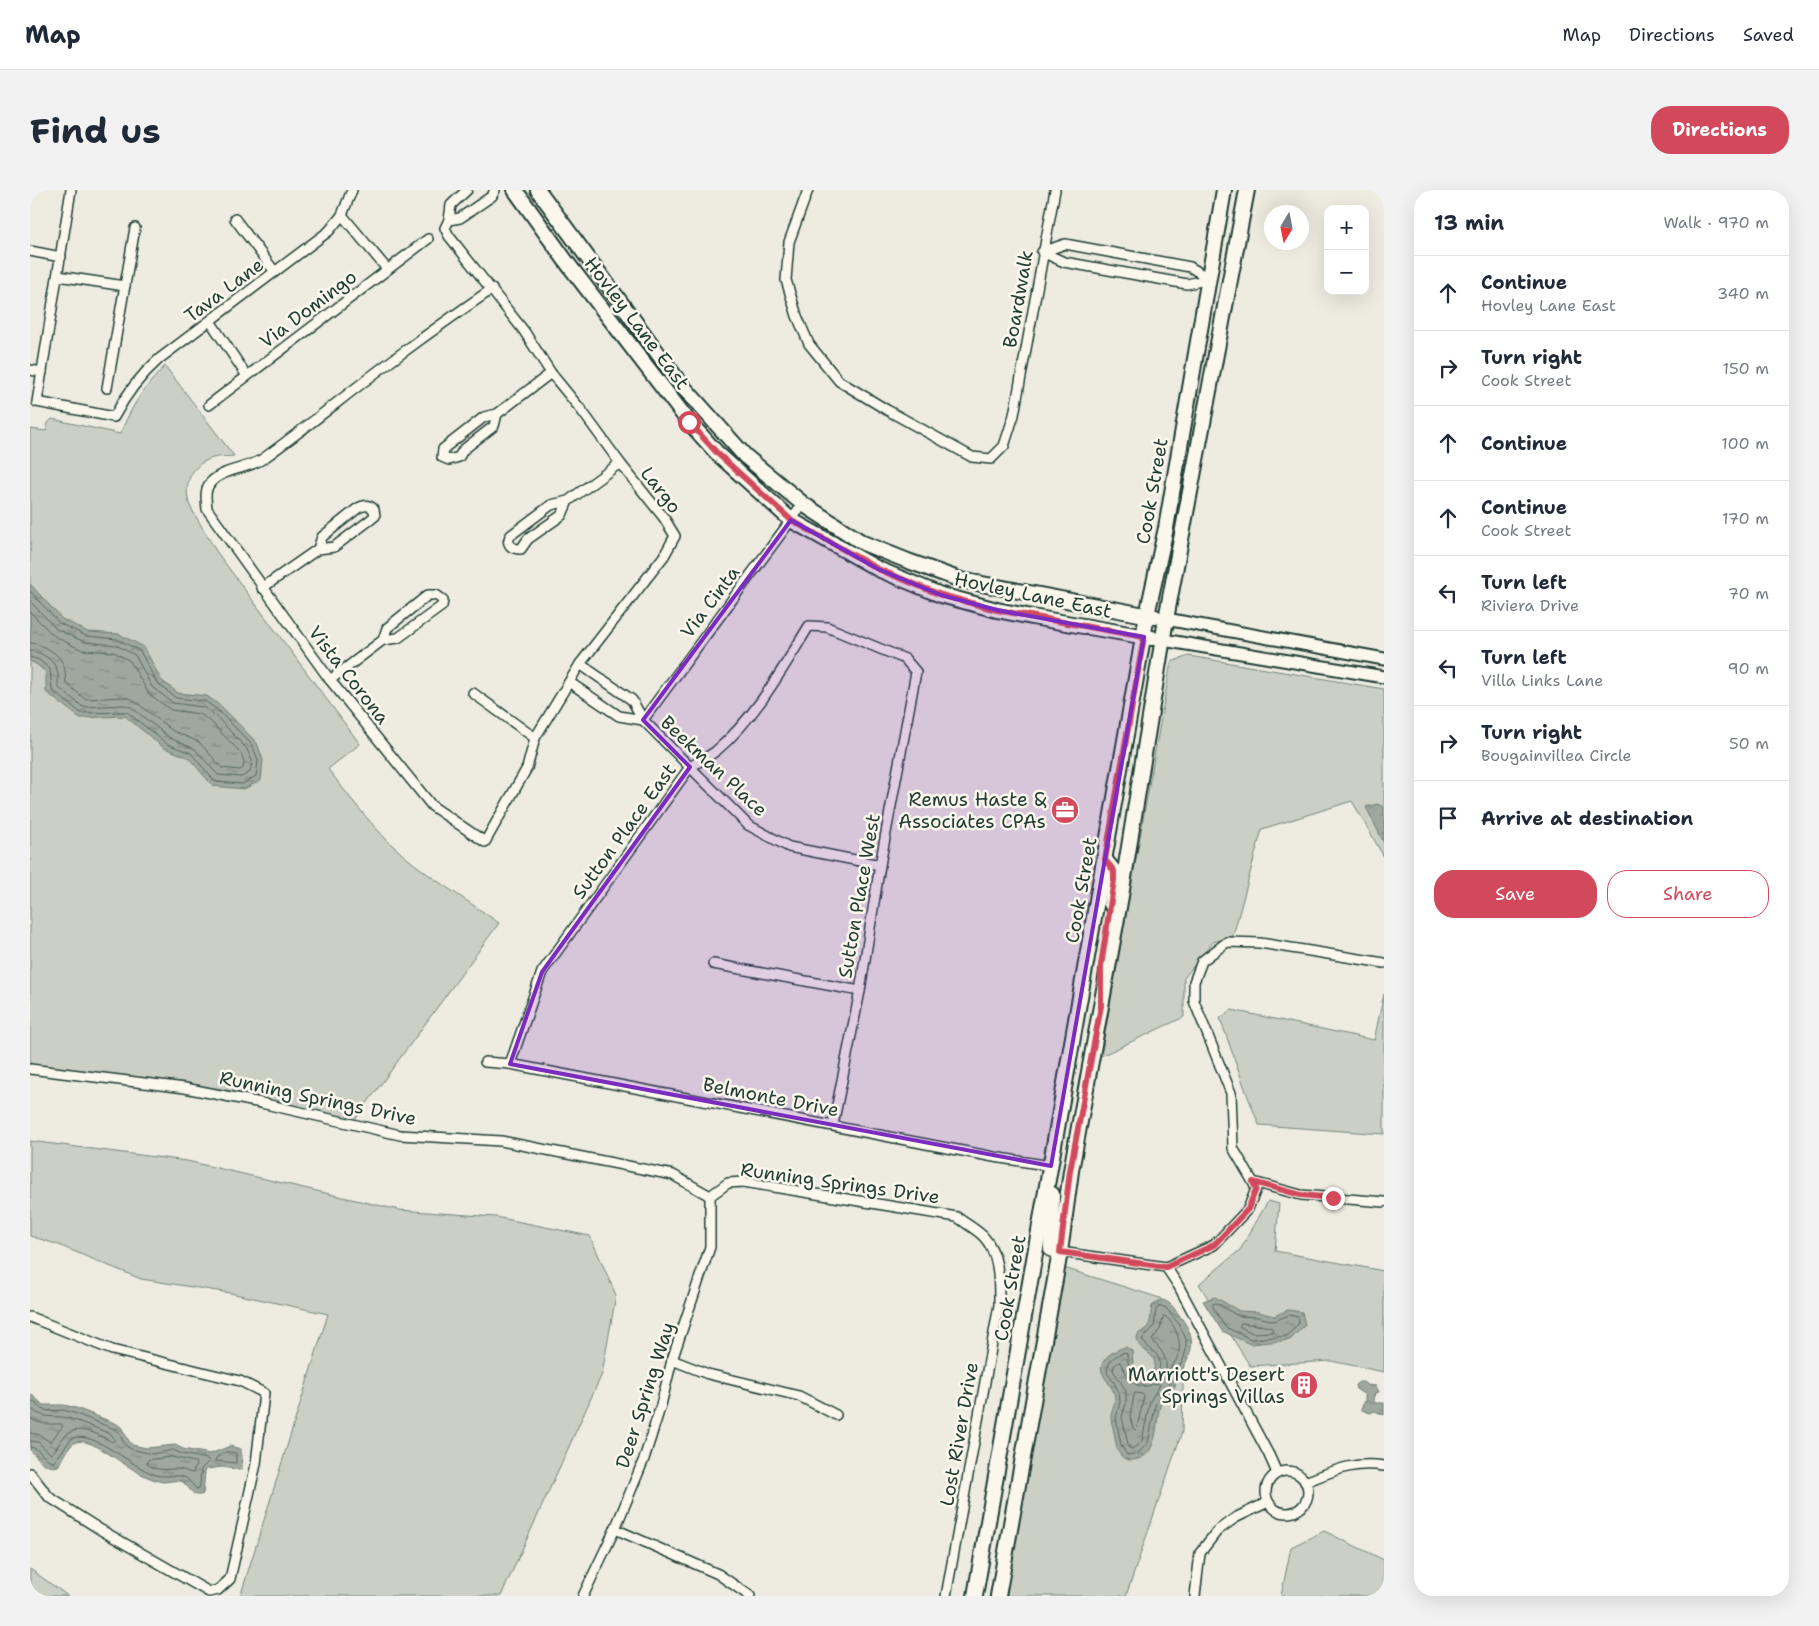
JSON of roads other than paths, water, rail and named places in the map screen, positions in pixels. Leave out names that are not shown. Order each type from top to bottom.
[{"type":"main road","name":"Hovley Lane East","points":[[515,190],[574,272],[689,422],[735,470],[791,520],[878,569],[941,595],[1015,614],[1163,640]]},
{"type":"main road","name":"Hovley Lane East","points":[[538,190],[679,382],[745,456],[803,504],[863,543],[962,580],[1166,619]]},
{"type":"main road","name":"Cook Street","points":[[975,1596],[1147,615],[1166,528],[1224,190]]},
{"type":"main road","name":"Cook Street","points":[[998,1596],[1060,1252],[1070,1171],[1121,896],[1166,619],[1247,190]]},
{"type":"main road","points":[[1210,279],[1215,298],[1219,340]]},
{"type":"main road","points":[[1101,1006],[1101,966],[1114,880],[1114,871],[1105,860]]},
{"type":"main road","points":[[1051,1166],[1052,1214],[1050,1240],[1051,1249],[1060,1252]]},
{"type":"street","points":[[30,370],[42,372],[71,190]]},
{"type":"street","name":"Tava Lane","points":[[42,372],[37,402],[114,416],[142,374],[174,347],[210,322],[329,231],[342,215],[352,190]]},
{"type":"street","points":[[467,190],[451,205],[449,220],[460,218],[492,196],[495,190]]},
{"type":"street","name":"Boardwalk","points":[[808,190],[789,242],[786,280],[797,316],[809,344],[839,381],[972,457],[991,459],[1004,446],[1014,415],[1042,252],[1055,190]]},
{"type":"street","points":[[342,215],[387,269]]},
{"type":"street","points":[[235,219],[275,272]]},
{"type":"street","name":"Largo","points":[[449,220],[445,228],[449,236],[524,331],[551,373],[664,518],[675,536],[664,556],[580,664],[536,738],[527,768],[485,842]]},
{"type":"street","points":[[107,388],[134,228]]},
{"type":"street","name":"Via Domingo","points":[[209,405],[428,239]]},
{"type":"street","points":[[1042,252],[1065,244],[1190,267],[1210,279]]},
{"type":"street","points":[[30,251],[61,257]]},
{"type":"street","points":[[1042,252],[1064,262],[1187,284],[1210,279]]},
{"type":"street","points":[[58,276],[125,286]]},
{"type":"street","name":"Vista Corona","points":[[485,842],[432,806],[330,680],[262,588],[207,509],[206,498],[208,486],[217,477],[258,463],[306,428],[397,356],[492,289]]},
{"type":"street","points":[[210,322],[247,376]]},
{"type":"street","points":[[497,414],[494,426],[463,450],[459,457],[449,460],[442,457],[443,449],[451,441],[484,417],[497,414],[551,373]]},
{"type":"street","points":[[568,501],[562,515],[528,540],[521,549],[509,546],[508,541],[511,534],[551,505],[568,501],[620,463]]},
{"type":"street","name":"Via Cinta","points":[[642,720],[803,504]]},
{"type":"street","points":[[262,588],[318,549],[334,547],[370,520],[374,516],[374,510],[369,506],[358,508],[322,537],[318,549]]},
{"type":"street","points":[[330,680],[383,640],[398,638],[442,606],[443,600],[436,595],[428,595],[386,628],[383,640]]},
{"type":"street","name":"Hovley Lane East","points":[[1166,619],[1384,658]]},
{"type":"street","name":"Sutton Place East","points":[[510,1064],[542,972],[690,767],[716,751],[745,721],[782,670],[809,626],[827,627],[905,659],[916,672]]},
{"type":"street","name":"Hovley Lane East","points":[[1163,640],[1384,677]]},
{"type":"street","name":"Beekman Place","points":[[580,664],[632,700],[642,720],[748,825],[790,847],[880,865]]},
{"type":"street","name":"Sutton Place West","points":[[833,1125],[860,990],[880,865],[916,672]]},
{"type":"street","name":"Beekman Place","points":[[569,682],[619,716],[642,720]]},
{"type":"street","points":[[473,693],[536,738]]},
{"type":"street","points":[[1060,1252],[1166,1267],[1214,1245],[1248,1209],[1256,1189],[1233,1148],[1231,1093],[1194,1001],[1194,982],[1202,961],[1227,942],[1260,943],[1384,963]]},
{"type":"street","points":[[713,964],[860,990]]},
{"type":"street","name":"Belmonte Drive","points":[[485,1062],[510,1064],[994,1157],[1051,1166]]},
{"type":"street","name":"Running Springs Drive","points":[[30,1069],[185,1088],[261,1103],[400,1136],[501,1140],[672,1174],[710,1196],[728,1183],[743,1182],[957,1217],[983,1236],[995,1256],[999,1278]]},
{"type":"street","points":[[1253,1182],[1301,1195],[1384,1202]]},
{"type":"street","name":"Deer Spring Way","points":[[583,1596],[644,1459],[661,1405],[672,1360],[710,1247],[710,1196]]},
{"type":"street","points":[[1166,1267],[1178,1285],[1277,1473]]},
{"type":"street","name":"Lost River Drive","points":[[946,1596],[999,1305],[999,1278]]},
{"type":"street","points":[[30,1317],[112,1350],[240,1381],[264,1393],[256,1464],[230,1579],[218,1590],[209,1592],[101,1530],[49,1497],[30,1473]]},
{"type":"street","points":[[672,1360],[708,1374],[799,1396],[836,1415]]},
{"type":"street","points":[[1305,1482],[1344,1467],[1368,1464],[1384,1466]]},
{"type":"street","points":[[1283,1471],[1296,1473],[1305,1482],[1307,1494],[1302,1506],[1297,1510],[1284,1512],[1272,1507],[1268,1502],[1266,1489],[1268,1482],[1277,1473],[1283,1471]]},
{"type":"street","points":[[1195,1596],[1200,1553],[1217,1531],[1226,1524],[1268,1502]]},
{"type":"street","points":[[614,1529],[718,1574],[750,1596]]},
{"type":"water","points":[[30,584],[62,619],[88,632],[119,634],[144,647],[161,680],[178,693],[207,696],[222,707],[257,743],[263,760],[261,780],[244,789],[213,786],[188,757],[164,748],[125,716],[80,718],[46,692],[46,672],[30,661]]},
{"type":"water","points":[[1377,804],[1384,807],[1384,843],[1366,807]]},
{"type":"water","points":[[1215,1297],[1239,1311],[1258,1312],[1274,1316],[1288,1310],[1302,1312],[1305,1325],[1290,1340],[1250,1344],[1222,1331],[1203,1301]]},
{"type":"water","points":[[1163,1300],[1174,1308],[1182,1319],[1191,1336],[1191,1349],[1175,1386],[1161,1403],[1155,1438],[1148,1453],[1141,1458],[1127,1460],[1123,1458],[1118,1450],[1111,1419],[1115,1401],[1114,1393],[1104,1377],[1102,1367],[1109,1355],[1126,1347],[1132,1351],[1133,1364],[1140,1374],[1145,1375],[1153,1372],[1154,1360],[1141,1347],[1137,1338],[1138,1334],[1149,1325],[1152,1306]]},
{"type":"water","points":[[1359,1382],[1376,1386],[1379,1392],[1375,1393],[1373,1399],[1375,1403],[1384,1403],[1384,1415],[1375,1411],[1370,1413],[1362,1410],[1365,1395],[1356,1389],[1355,1385]]},
{"type":"water","points":[[30,1393],[43,1405],[64,1405],[76,1408],[117,1424],[121,1427],[132,1445],[147,1448],[175,1445],[183,1449],[210,1454],[230,1446],[241,1449],[242,1470],[222,1467],[207,1469],[205,1471],[203,1494],[196,1495],[180,1481],[163,1482],[155,1480],[96,1446],[82,1441],[76,1442],[71,1446],[58,1466],[46,1465],[30,1450]]},
{"type":"place","name":"Remus Haste & Associates CPAs","points":[[1065,810]]},
{"type":"place","name":"Marriott's Desert Springs Villas","points":[[1304,1385]]}]
